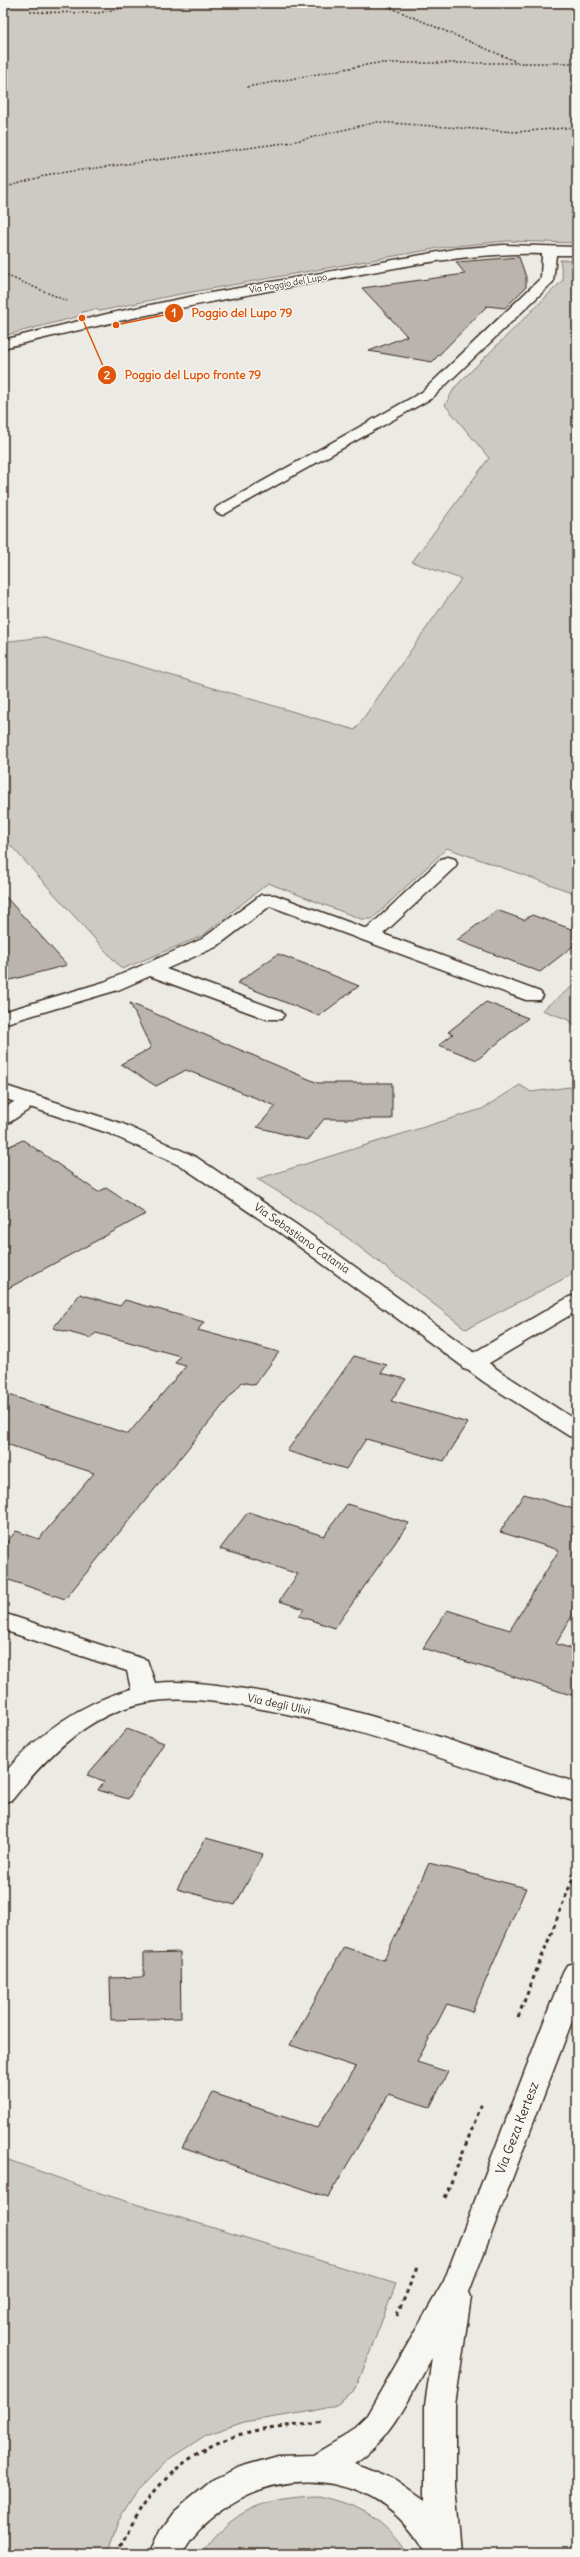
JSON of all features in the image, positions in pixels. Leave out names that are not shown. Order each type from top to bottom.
[{"type":"street","name":"Via Poggio del Lupo","points":[[3,344],[107,318],[194,300],[455,253],[503,249],[577,251]]},
{"type":"street","points":[[223,510],[427,395],[548,279],[549,250]]},
{"type":"street","points":[[370,936],[448,863]]},
{"type":"street","points":[[3,1018],[111,986],[209,942],[268,899],[533,996]]},
{"type":"street","points":[[148,969],[274,1015]]},
{"type":"street","name":"Via Sebastiano Catania","points":[[3,1091],[148,1142],[181,1157],[291,1229],[471,1364],[537,1408],[577,1431]]},
{"type":"street","points":[[3,1118],[30,1100]]},
{"type":"street","points":[[471,1364],[577,1302]]},
{"type":"street","points":[[3,1621],[138,1666],[145,1694]]},
{"type":"street","name":"Via degli Ulivi","points":[[3,1792],[17,1775],[62,1730],[83,1716],[145,1694],[208,1692],[262,1699],[380,1728],[577,1793]]},
{"type":"street","name":"Via Geza Kertesz","points":[[458,2284],[577,1972]]},
{"type":"street","points":[[320,2468],[356,2445],[378,2424],[458,2284]]},
{"type":"street","points":[[446,2554],[439,2486],[440,2405],[458,2284]]},
{"type":"street","points":[[166,2554],[169,2546],[188,2518],[215,2494],[246,2477],[282,2468],[320,2468],[353,2474],[384,2488],[411,2508],[432,2533],[443,2554]]},
{"type":"path","points":[[30,12],[98,13],[150,3]]},
{"type":"path","points":[[380,3],[520,63]]},
{"type":"path","points":[[247,87],[377,63],[577,63]]},
{"type":"path","points":[[3,188],[51,174],[292,142],[377,122],[516,132],[577,127]]},
{"type":"path","points":[[3,274],[107,318]]},
{"type":"path","points":[[518,2017],[577,1868]]},
{"type":"path","points":[[445,2198],[482,2103]]},
{"type":"path","points":[[394,2323],[418,2265]]},
{"type":"path","points":[[117,2554],[136,2512],[155,2486],[193,2456],[240,2435],[264,2429],[328,2421]]},
{"type":"shaded area","points":[[3,3],[577,3],[577,243],[507,241],[445,247],[170,296],[100,311],[95,309],[82,312],[84,315],[3,336]]},
{"type":"shaded area","points":[[560,260],[577,260],[577,894],[447,848],[372,919],[361,919],[268,883],[202,936],[122,969],[3,837],[3,642],[42,637],[355,730],[461,579],[412,562],[489,458],[445,405],[455,387],[563,280]]},
{"type":"shaded area","points":[[577,983],[577,1029],[569,1020],[542,1010]]},
{"type":"shaded area","points":[[520,1085],[531,1092],[577,1086],[577,1272],[466,1329],[323,1219],[257,1179],[482,1109]]},
{"type":"shaded area","points":[[3,2158],[103,2194],[396,2284],[355,2391],[336,2405],[314,2411],[244,2422],[206,2435],[169,2459],[138,2490],[117,2523],[108,2554],[3,2554]]},
{"type":"shaded area","points":[[319,2496],[348,2504],[371,2515],[390,2531],[409,2554],[202,2554],[225,2526],[252,2508],[283,2499]]},
{"type":"building","points":[[519,257],[526,277],[526,287],[505,308],[487,306],[432,362],[369,351],[407,336],[362,288],[465,274],[456,262]]},
{"type":"building","points":[[3,894],[67,965],[3,982]]},
{"type":"building","points":[[497,910],[524,920],[532,915],[577,931],[577,943],[540,972],[457,940]]},
{"type":"building","points":[[278,954],[359,986],[319,1016],[237,983]]},
{"type":"building","points":[[486,1002],[528,1018],[477,1060],[439,1045],[453,1034],[448,1032]]},
{"type":"building","points":[[130,1003],[318,1083],[392,1083],[392,1119],[324,1119],[307,1140],[257,1127],[276,1106],[186,1070],[156,1086],[121,1064],[151,1048]]},
{"type":"building","points":[[23,1140],[98,1192],[106,1188],[146,1214],[3,1291],[3,1149]]},
{"type":"building","points":[[80,1294],[120,1306],[125,1300],[204,1322],[198,1330],[279,1352],[255,1385],[242,1382],[65,1599],[3,1578],[3,1547],[16,1531],[39,1539],[94,1473],[3,1443],[3,1393],[128,1434],[186,1366],[175,1363],[180,1356],[96,1333],[90,1338],[53,1328]]},
{"type":"building","points":[[354,1356],[387,1365],[381,1373],[406,1379],[391,1401],[468,1423],[444,1461],[366,1439],[346,1469],[287,1451]]},
{"type":"building","points":[[524,1494],[577,1510],[577,1607],[556,1644],[577,1650],[577,1697],[423,1648],[447,1610],[510,1630],[559,1550],[500,1532]]},
{"type":"building","points":[[347,1504],[409,1523],[335,1628],[299,1616],[304,1609],[279,1601],[298,1574],[220,1549],[248,1512],[324,1536]]},
{"type":"building","points":[[127,1729],[164,1743],[128,1799],[98,1790],[104,1781],[87,1775]]},
{"type":"building","points":[[206,1838],[263,1854],[235,1905],[177,1889]]},
{"type":"building","points":[[429,1863],[526,1888],[472,2012],[447,2004],[417,2062],[448,2072],[430,2107],[389,2094],[328,2197],[182,2148],[213,2093],[317,2128],[356,2067],[290,2045],[344,1947],[384,1960]]},
{"type":"building","points":[[180,1952],[181,2018],[111,2020],[110,1978],[144,1977],[144,1953]]},
{"type":"place","name":"Poggio del Lupo fronte 79","points":[[82,318]]},
{"type":"place","name":"Poggio del Lupo 79","points":[[116,325]]}]
